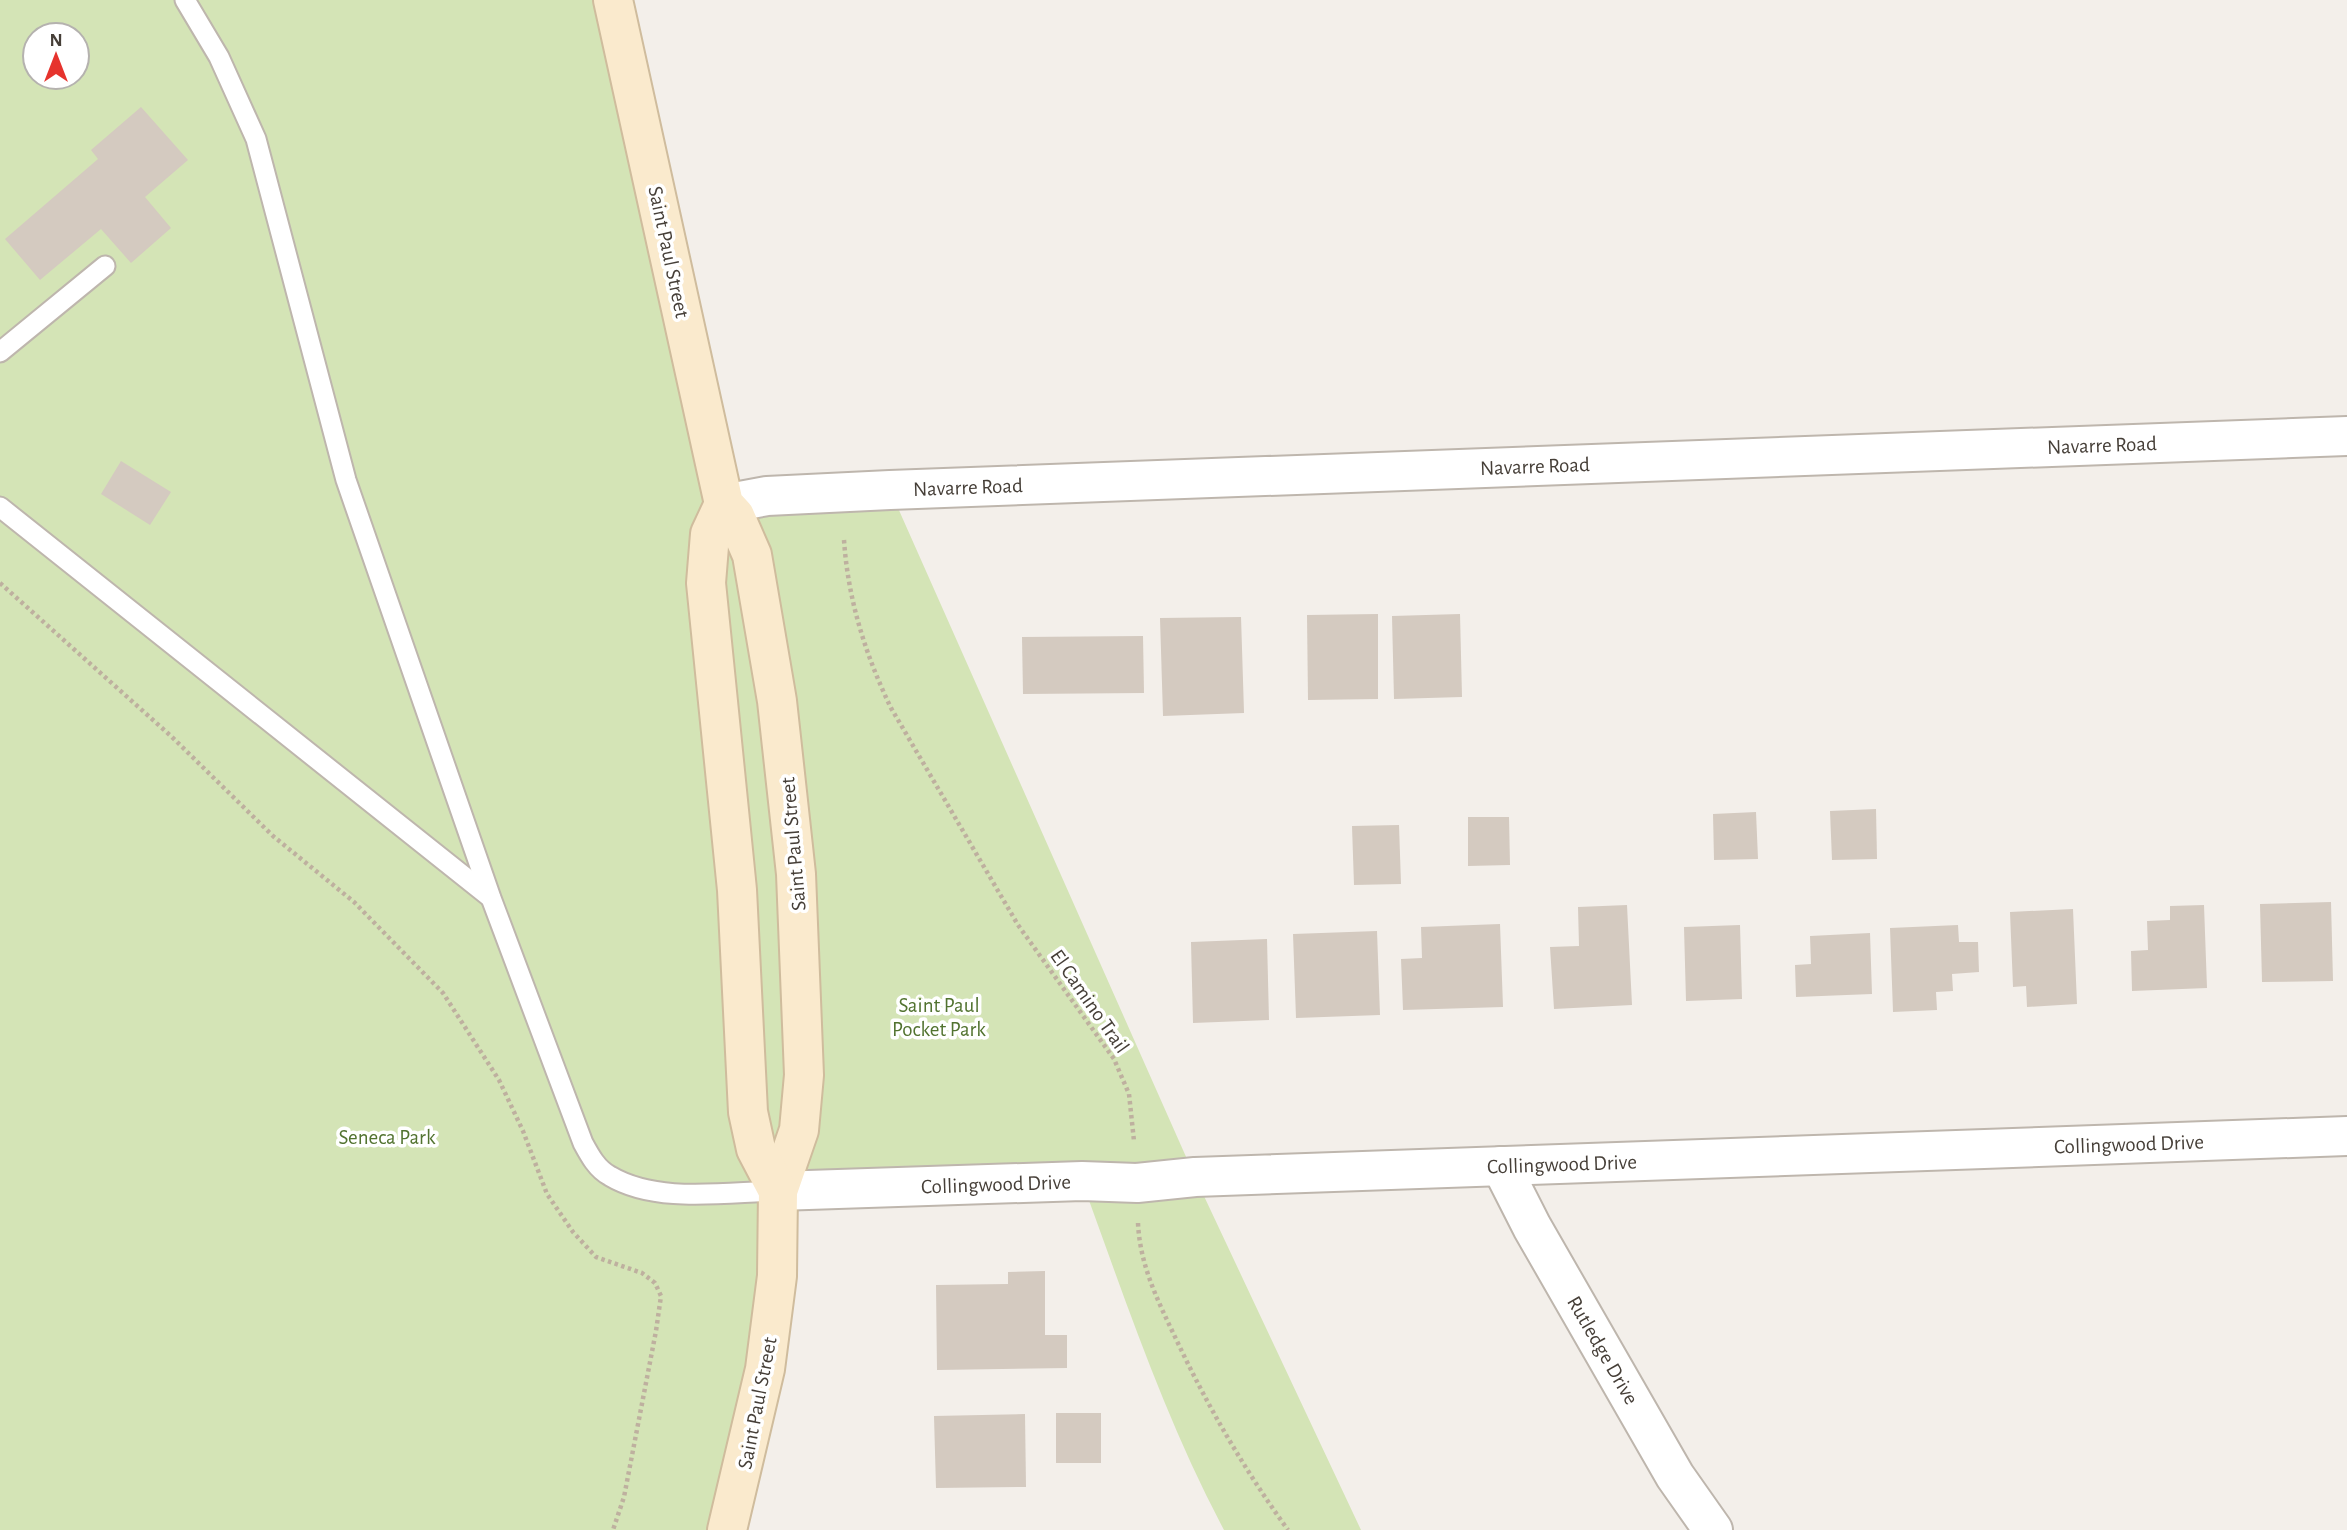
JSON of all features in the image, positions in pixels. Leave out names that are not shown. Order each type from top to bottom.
[{"type":"main road","name":"Saint Paul Street","points":[[613,0],[724,504],[741,528],[756,572],[782,733],[796,874],[802,971],[802,1111],[793,1151],[778,1191],[778,1254],[771,1332],[749,1449],[727,1530]]},
{"type":"main road","name":"Saint Paul Street","points":[[724,504],[710,534],[706,583],[737,890],[748,1112],[756,1149],[778,1191]]},
{"type":"street","name":"Navarre Road","points":[[724,504],[767,496],[877,490],[2347,436]]},
{"type":"street","name":"Collingwood Drive","points":[[778,1191],[1082,1181],[1137,1183],[1195,1177],[2347,1136]]},
{"type":"street","name":"Rutledge Drive","points":[[1501,1166],[1532,1227],[1668,1464],[1713,1530]]},
{"type":"lane","points":[[185,0],[219,57],[256,139],[346,480],[491,898],[583,1143],[593,1161],[608,1175],[651,1190],[778,1191]]},
{"type":"lane","points":[[0,352],[104,266]]},
{"type":"lane","points":[[0,507],[491,898]]},
{"type":"path","name":"El Camino Trail","points":[[844,540],[854,610],[874,675],[891,708],[1018,925],[1097,1032],[1123,1077],[1132,1110],[1140,1251],[1149,1281],[1212,1413],[1257,1488],[1288,1530]]},
{"type":"path","points":[[0,583],[145,712],[273,836],[354,902],[443,993],[499,1080],[523,1131],[547,1194],[573,1232],[596,1256],[642,1273],[655,1283],[661,1296],[656,1331],[624,1497],[613,1530]]},
{"type":"green space","name":"Seneca Park","points":[[0,0],[613,0],[724,503],[890,490],[1195,1177],[1361,1530],[1224,1530],[1164,1402],[1082,1181],[778,1191],[727,1530],[0,1530]]},
{"type":"building","points":[[141,107],[188,160],[145,197],[171,228],[131,263],[101,229],[40,280],[5,239],[98,159],[91,150]]},
{"type":"building","points":[[121,461],[171,492],[150,525],[101,494]]},
{"type":"building","points":[[1378,614],[1378,699],[1308,700],[1307,615]]},
{"type":"building","points":[[1460,614],[1462,697],[1394,699],[1392,616]]},
{"type":"building","points":[[1241,617],[1244,713],[1163,716],[1160,618]]},
{"type":"building","points":[[1143,636],[1144,693],[1023,694],[1022,637]]},
{"type":"building","points":[[1876,809],[1877,859],[1832,860],[1830,811]]},
{"type":"building","points":[[1756,812],[1758,859],[1714,860],[1713,814]]},
{"type":"building","points":[[1468,817],[1509,817],[1510,865],[1468,866]]},
{"type":"building","points":[[1399,825],[1401,884],[1354,885],[1352,826]]},
{"type":"building","points":[[2331,902],[2333,981],[2262,982],[2260,904]]},
{"type":"building","points":[[1627,905],[1632,1005],[1554,1009],[1550,947],[1579,946],[1578,907]]},
{"type":"building","points":[[2204,905],[2207,988],[2132,991],[2131,951],[2148,950],[2147,921],[2170,920],[2170,906]]},
{"type":"building","points":[[2073,909],[2077,1004],[2027,1007],[2026,986],[2013,987],[2010,912]]},
{"type":"building","points":[[1500,924],[1503,1007],[1403,1010],[1401,959],[1422,958],[1421,927]]},
{"type":"building","points":[[1740,925],[1742,999],[1686,1001],[1684,927]]},
{"type":"building","points":[[1958,925],[1959,942],[1978,942],[1979,972],[1952,974],[1953,991],[1936,992],[1937,1010],[1893,1012],[1890,928]]},
{"type":"building","points":[[1377,931],[1380,1015],[1296,1018],[1293,934]]},
{"type":"building","points":[[1870,933],[1872,994],[1796,997],[1795,965],[1811,964],[1810,936]]},
{"type":"building","points":[[1267,939],[1269,1020],[1193,1023],[1191,942]]},
{"type":"building","points":[[1045,1271],[1045,1335],[1067,1335],[1067,1368],[937,1370],[936,1285],[1008,1284],[1008,1272]]},
{"type":"building","points":[[1056,1413],[1101,1413],[1101,1463],[1056,1463]]},
{"type":"building","points":[[1025,1414],[1026,1487],[936,1488],[934,1416]]},
{"type":"park label","name":"Saint Paul Pocket Park","points":[[939,1017]]}]
